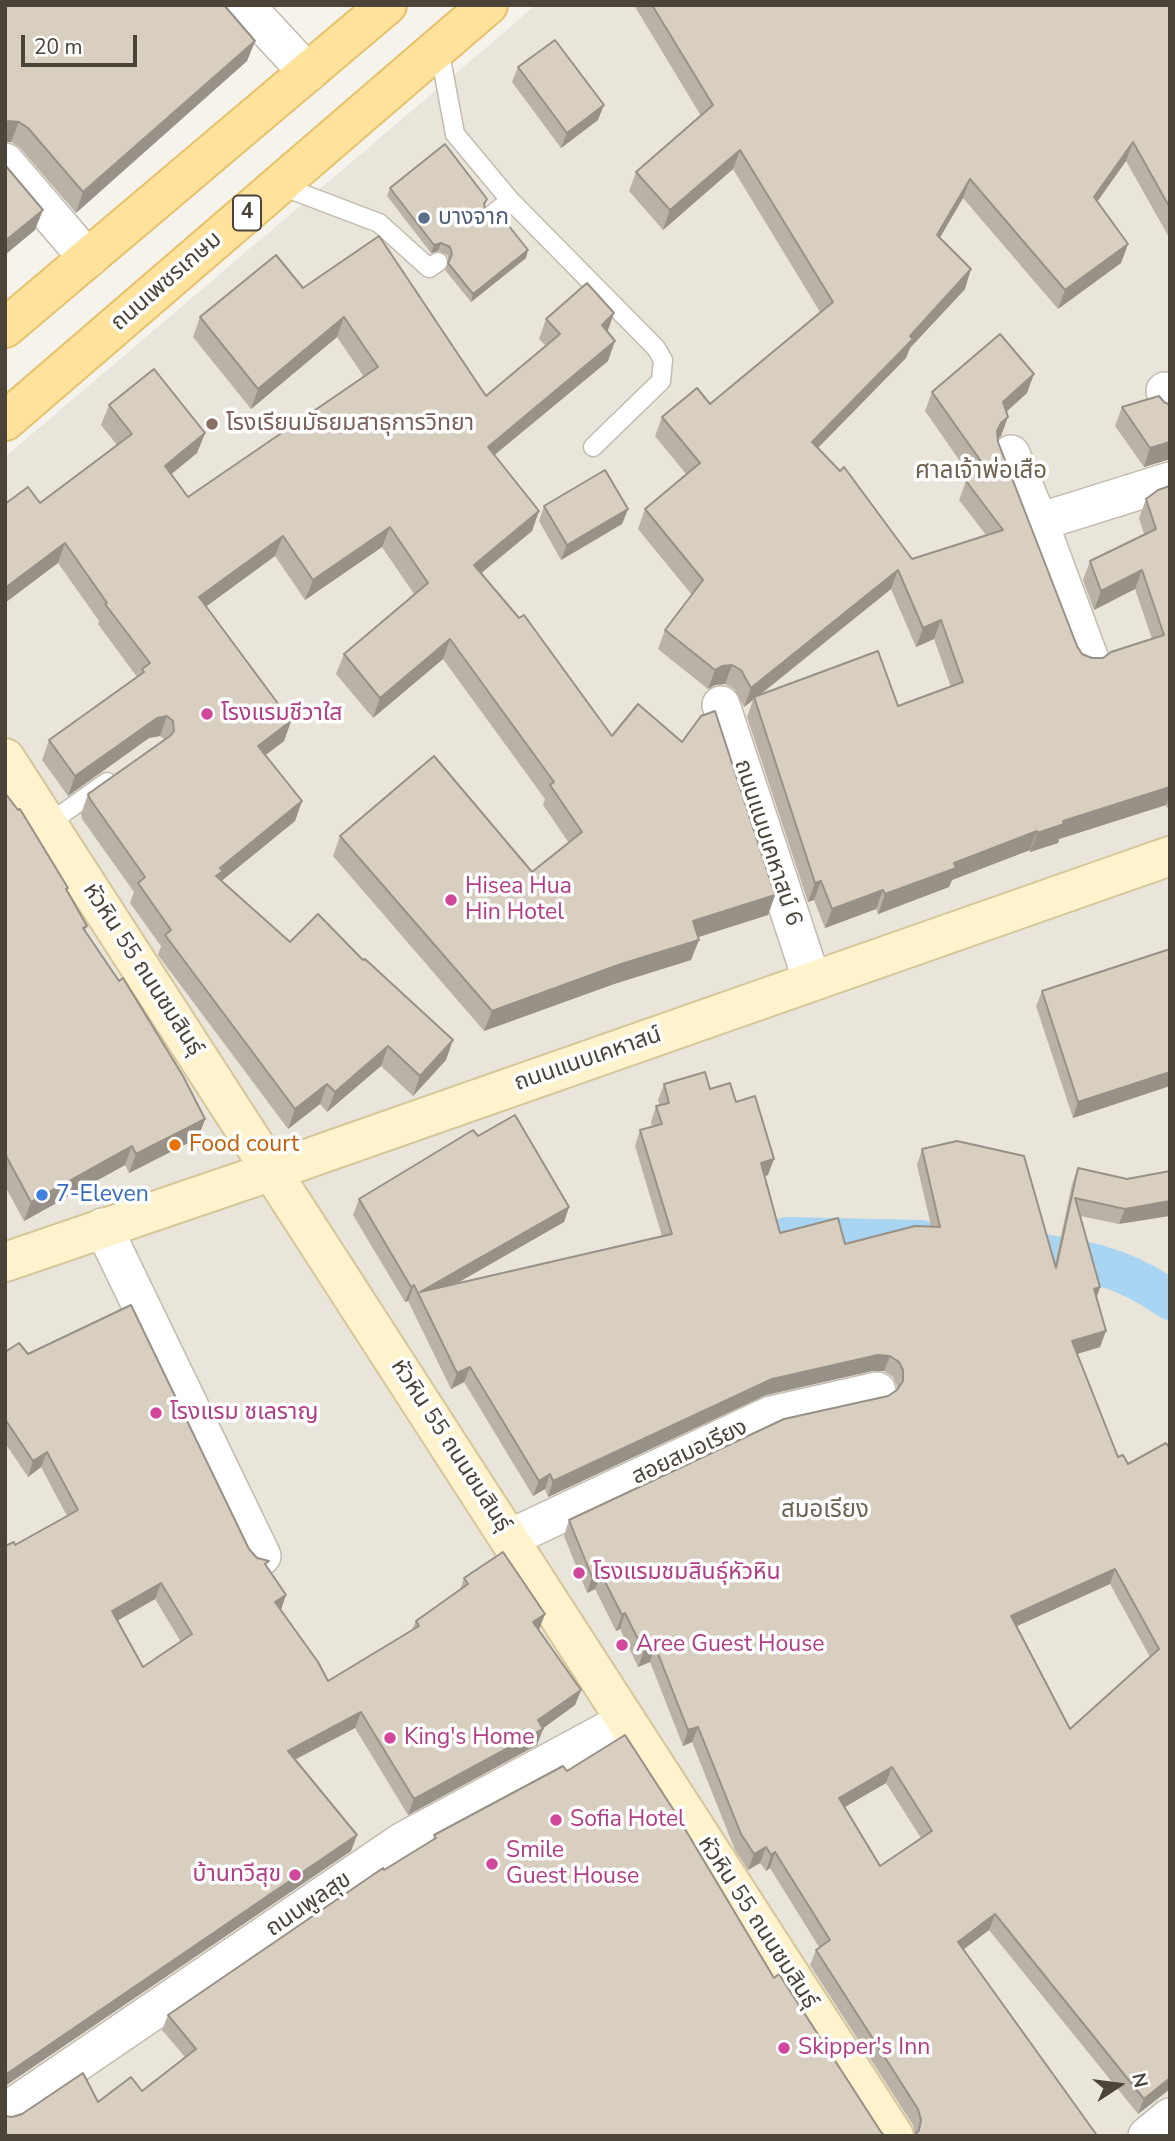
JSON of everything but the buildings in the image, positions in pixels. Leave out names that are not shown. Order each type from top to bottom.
[{"type":"main road","points":[[5,328],[387,5]]},
{"type":"main road","name":"ถนนเพชรเกษม","points":[[5,421],[488,5]]},
{"type":"street","points":[[245,5],[308,73]]},
{"type":"street","points":[[5,162],[88,259]]},
{"type":"street","points":[[1012,454],[1089,657]]},
{"type":"street","points":[[1039,522],[1170,481]]},
{"type":"street","name":"ถนนแนบเคหาสน์ 6","points":[[721,705],[812,981]]},
{"type":"street","name":"หัวหิน 55 ถนนชมสินธุ์","points":[[5,758],[894,2136]]},
{"type":"street","name":"ถนนแนบเคหาสน์","points":[[5,1262],[1170,856]]},
{"type":"street","points":[[103,1227],[262,1556]]},
{"type":"street","name":"สอยสมอเรียง","points":[[510,1538],[771,1415],[877,1391]]},
{"type":"street","name":"ถนนพูลสุข","points":[[5,2112],[403,1841],[625,1721]]},
{"type":"street","points":[[1146,2136],[1170,2117]]},
{"type":"lane","points":[[439,48],[454,134],[510,200],[656,348],[663,360],[662,381],[593,447]]},
{"type":"lane","points":[[279,185],[379,223],[429,268],[438,262]]},
{"type":"lane","points":[[492,215],[510,200]]},
{"type":"lane","points":[[48,824],[123,770]]},
{"type":"shaded area","points":[[536,5],[1170,5],[1170,2136],[5,2136],[5,457]]},
{"type":"waterway","points":[[787,1237],[921,1240]]},
{"type":"waterway","points":[[1000,1248],[1068,1258],[1109,1268],[1130,1276],[1170,1300]]},
{"type":"place","name":"บางจาก","points":[[424,218]]},
{"type":"place","name":"โรงเรียนมัธยมสาธุการวิทยา","points":[[212,424]]},
{"type":"place","name":"โรงแรมชีวาใส","points":[[207,714]]},
{"type":"place","name":"Hisea Hua Hin Hotel","points":[[451,900]]},
{"type":"place","name":"Food court","points":[[175,1145]]},
{"type":"place","name":"7-Eleven","points":[[42,1195]]},
{"type":"place","name":"โรงแรม ชเลราญ","points":[[156,1413]]},
{"type":"place","name":"โรงแรมชมสินธุ์หัวหิน","points":[[579,1573]]},
{"type":"place","name":"Aree Guest House","points":[[622,1645]]},
{"type":"place","name":"King's Home","points":[[390,1738]]},
{"type":"place","name":"Sofia Hotel","points":[[556,1820]]},
{"type":"place","name":"Smile Guest House","points":[[492,1864]]},
{"type":"place","name":"บ้านทวีสุข","points":[[295,1875]]},
{"type":"place","name":"Skipper's Inn","points":[[784,2048]]},
{"type":"district","name":"ศาลเจ้าพ่อเสือ","points":[[981,472]]},
{"type":"district","name":"สมอเรียง","points":[[825,1511]]}]
